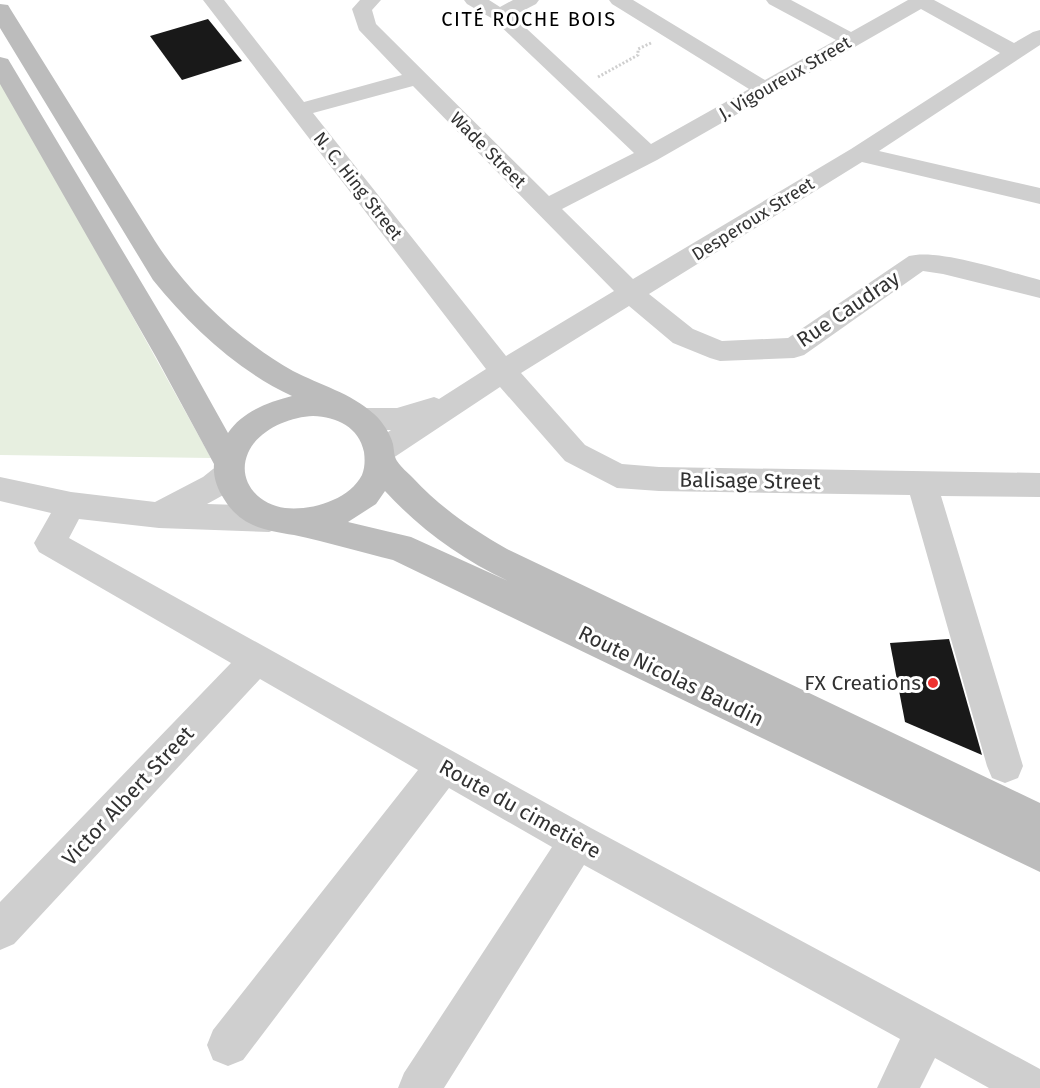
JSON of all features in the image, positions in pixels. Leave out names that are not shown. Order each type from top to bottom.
[{"type":"main road","points":[[0,10],[74,136],[156,265],[194,308],[241,351],[285,380],[367,424],[377,440],[380,458],[376,477],[364,495],[346,510],[321,520],[282,521],[248,508],[234,492],[229,468],[170,355],[0,64]]},
{"type":"main road","points":[[229,468],[244,434],[262,419],[284,409],[307,405],[330,406],[354,416]]},
{"type":"main road","name":"Route Nicolas Baudin","points":[[380,458],[421,508],[456,536],[495,559],[1040,823]]},
{"type":"main road","name":"Route Nicolas Baudin","points":[[282,521],[356,535],[408,551],[1040,852]]},
{"type":"street","name":"N. C. Hing Street","points":[[213,0],[503,371]]},
{"type":"street","name":"Wade Street","points":[[371,0],[362,9],[366,26],[632,294]]},
{"type":"street","points":[[474,0],[500,15],[649,156]]},
{"type":"street","points":[[500,15],[529,0]]},
{"type":"street","points":[[619,0],[765,89]]},
{"type":"street","points":[[776,0],[851,40]]},
{"type":"street","points":[[920,1],[1014,52]]},
{"type":"street","name":"J. Vigoureux Street","points":[[545,208],[649,156],[920,1]]},
{"type":"street","name":"Desperoux Street","points":[[380,458],[503,371],[858,154],[1040,36]]},
{"type":"street","points":[[299,110],[417,78]]},
{"type":"street","points":[[858,154],[1040,196]]},
{"type":"street","name":"Rue Caudray","points":[[632,294],[683,336],[720,351],[794,348],[918,262],[943,265],[1040,289]]},
{"type":"street","name":"Balisage Street","points":[[503,371],[575,453],[617,476],[659,479],[1040,485]]},
{"type":"street","points":[[354,416],[397,419],[465,398]]},
{"type":"street","points":[[159,514],[214,486],[229,468]]},
{"type":"street","points":[[922,484],[1005,766]]},
{"type":"street","points":[[1007,485],[1040,510]]},
{"type":"street","points":[[0,489],[71,505],[159,514],[282,521]]},
{"type":"street","name":"Route du cimetière","points":[[71,505],[50,543],[255,661],[578,841],[1032,1088]]},
{"type":"street","name":"Victor Albert Street","points":[[0,930],[255,661]]},
{"type":"street","points":[[228,1045],[444,766]]},
{"type":"street","points":[[419,1088],[578,841]]},
{"type":"street","points":[[898,1088],[926,1031]]},
{"type":"path","points":[[578,88],[638,54],[638,49],[673,33]]},
{"type":"green space","points":[[0,77],[211,458],[0,455]]},
{"type":"building","points":[[208,19],[242,61],[182,80],[150,36]]},
{"type":"building","name":"FX Creations","points":[[949,639],[982,755],[905,722],[890,643]]},
{"type":"place","name":"FX Creations","points":[[933,683]]},
{"type":"district","name":"CITÉ ROCHE BOIS","points":[[529,19]]}]
